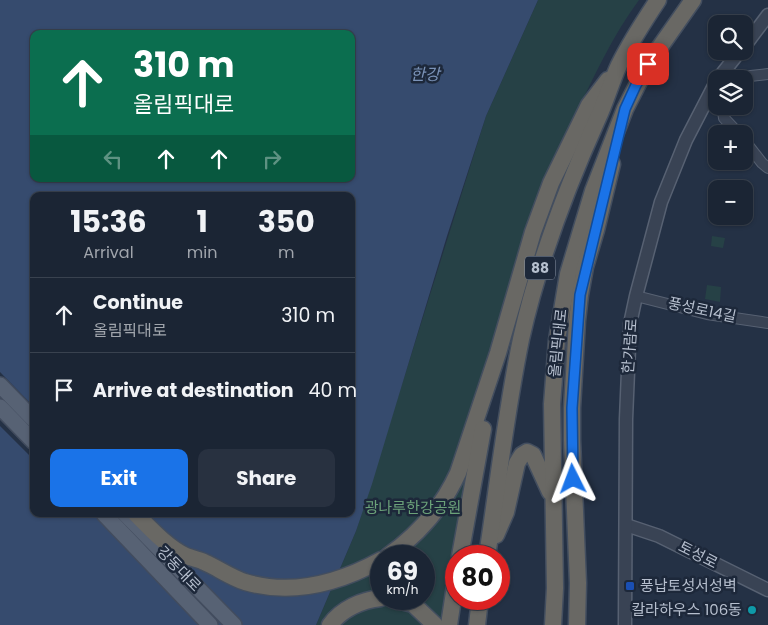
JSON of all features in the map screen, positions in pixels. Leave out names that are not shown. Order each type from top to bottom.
[{"type":"highway","name":"88","points":[[489,545],[517,360],[528,309],[554,225],[619,65],[658,0]]},
{"type":"highway","name":"올림픽대로","points":[[553,625],[555,588],[552,404],[556,340],[568,274],[593,191],[625,109],[648,64],[693,0]]},
{"type":"highway","points":[[402,545],[416,534],[437,511],[452,487],[464,458],[498,353],[533,232],[551,183],[589,105],[619,65]]},
{"type":"highway","points":[[577,625],[578,583],[572,464],[572,408],[580,295],[625,109]]},
{"type":"highway","points":[[462,545],[498,353]]},
{"type":"highway","points":[[492,545],[506,512],[517,463],[522,455],[527,452],[533,455],[553,499]]},
{"type":"highway","points":[[575,510],[581,536],[584,567],[585,625]]},
{"type":"highway","points":[[139,517],[185,556],[202,561],[231,576],[260,585],[294,588],[314,586],[352,575],[370,566]]},
{"type":"highway","points":[[330,625],[348,608],[370,599]]},
{"type":"highway","points":[[421,610],[439,624],[445,608]]},
{"type":"highway","points":[[477,625],[479,610]]},
{"type":"main road","points":[[0,385],[30,416]]},
{"type":"main road","points":[[0,407],[30,438]]},
{"type":"main road","name":"강동대로","points":[[107,517],[210,625]]},
{"type":"main road","name":"강동대로","points":[[128,517],[234,625]]},
{"type":"street","points":[[753,35],[768,15]]},
{"type":"street","points":[[725,70],[733,60]]},
{"type":"street","points":[[753,76],[768,74]]},
{"type":"street","name":"한가람로","points":[[625,625],[626,419],[630,324],[662,202],[686,140],[708,97]]},
{"type":"street","points":[[724,115],[731,125]]},
{"type":"street","points":[[753,152],[768,168]]},
{"type":"street","name":"풍성로14길","points":[[636,296],[707,314],[768,322]]},
{"type":"street","name":"토성로","points":[[626,525],[659,536],[768,590]]},
{"type":"green space","name":"광나루한강공원","points":[[538,0],[639,0],[612,42],[597,71],[550,171],[527,227],[512,276],[487,374],[467,474],[456,545],[445,545],[445,610],[443,625],[316,625],[356,531],[486,116]]},
{"type":"green space","points":[[712,236],[725,238],[723,248],[711,246]]},
{"type":"green space","points":[[707,285],[721,287],[720,302],[705,299]]},
{"type":"water","name":"한강","points":[[0,0],[538,0],[486,116],[447,236],[372,484],[356,531],[316,625],[0,625]]},
{"type":"pier","points":[[0,372],[30,403],[30,456],[0,426]]},
{"type":"place","name":"풍납토성서성벽","points":[[630,586]]},
{"type":"place","name":"칼라하우스 106동","points":[[752,610]]},
{"type":"route","points":[[573,479],[572,408],[577,321],[585,266],[596,230],[625,109],[648,64]]}]
